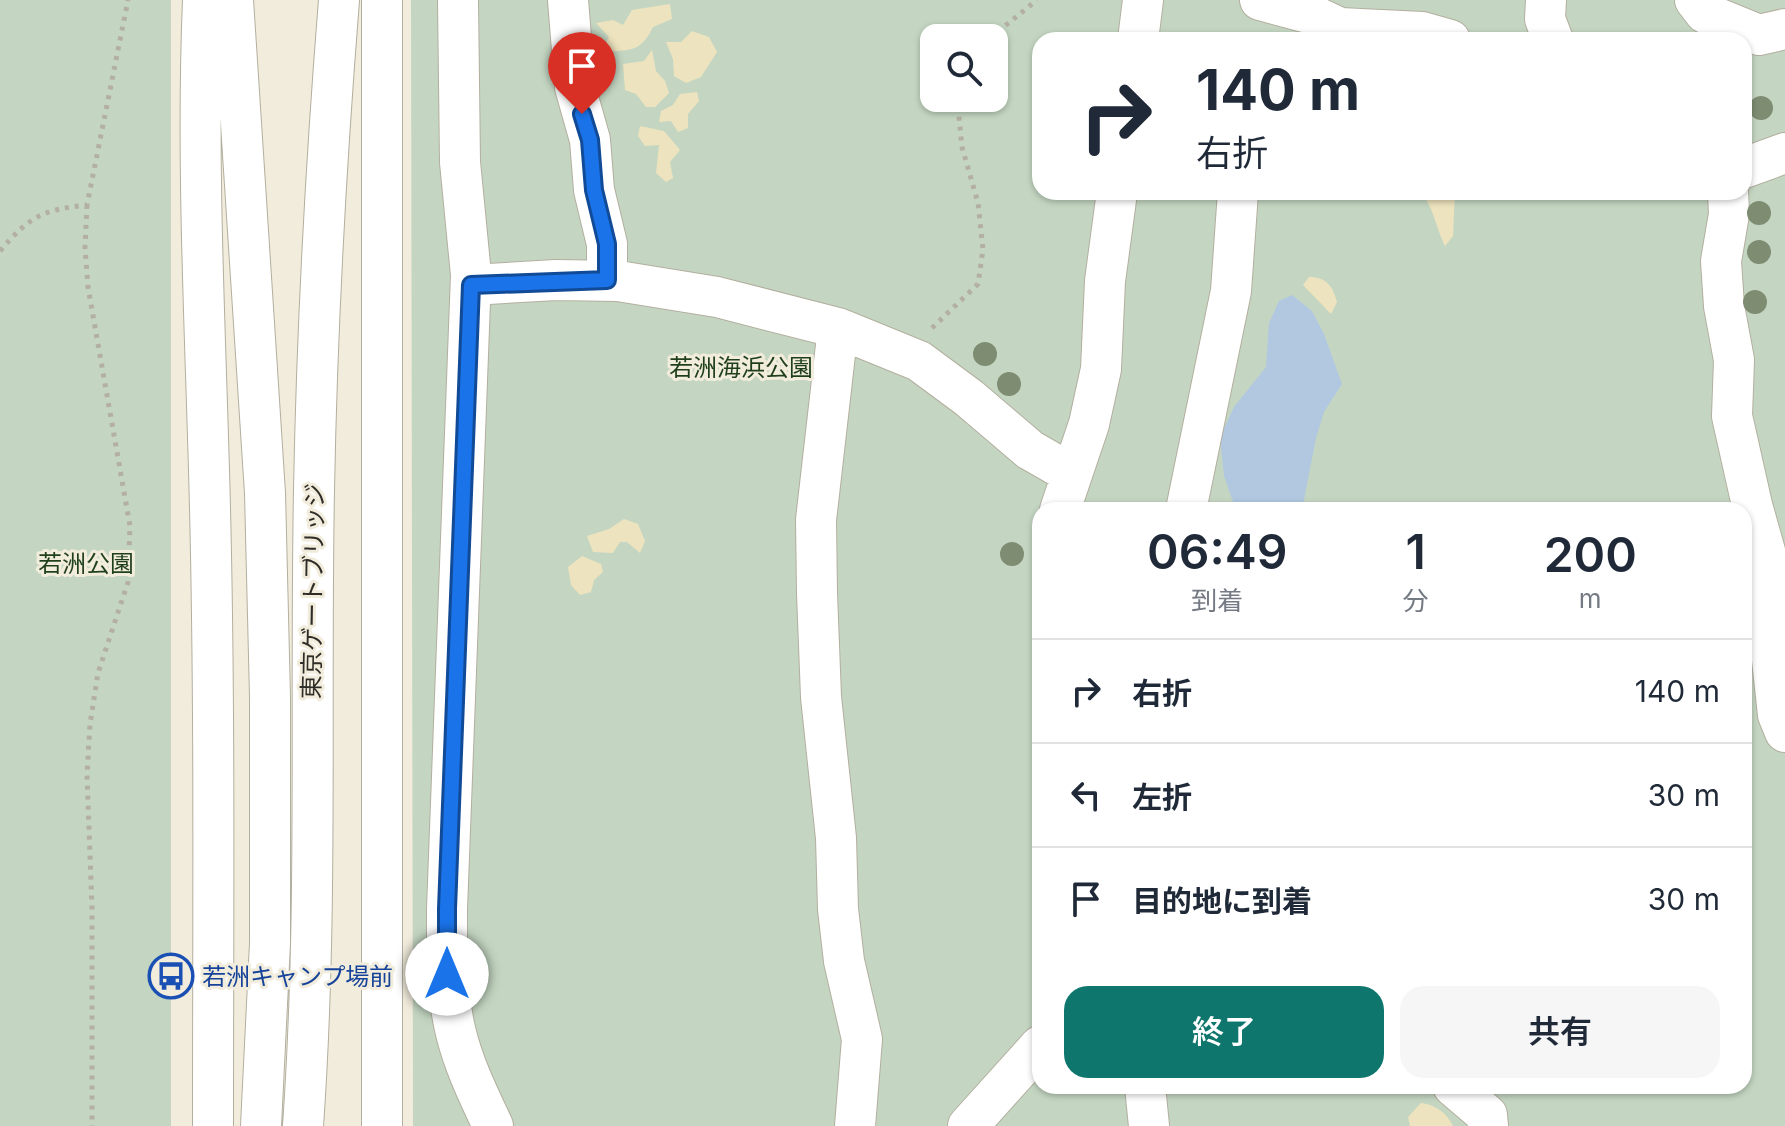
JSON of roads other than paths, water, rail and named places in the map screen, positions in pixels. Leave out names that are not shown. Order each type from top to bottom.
[{"type":"street","points":[[203,0],[202,280],[210,510],[213,1126]]},
{"type":"street","name":"東京ゲートブリッジ","points":[[233,0],[265,493],[270,697],[270,943],[261,1126]]},
{"type":"street","name":"東京ゲートブリッジ","points":[[303,1126],[312,940],[314,489],[321,281],[339,0]]},
{"type":"street","points":[[382,0],[382,1126]]},
{"type":"street","points":[[458,0],[460,162],[471,285],[447,974],[455,1031],[466,1067],[493,1126]]},
{"type":"street","points":[[568,0],[575,87],[590,140],[594,190],[607,244],[607,280]]},
{"type":"street","points":[[1139,32],[1143,0]]},
{"type":"street","points":[[1257,0],[1282,22],[1285,32]]},
{"type":"street","points":[[1257,0],[1308,13],[1340,28],[1422,32]]},
{"type":"street","points":[[1546,0],[1545,19],[1550,32]]},
{"type":"street","points":[[1695,0],[1705,13],[1752,32]]},
{"type":"street","points":[[1752,32],[1759,35],[1785,29]]},
{"type":"street","points":[[1752,165],[1785,153]]},
{"type":"street","points":[[1066,492],[1089,424],[1101,369],[1105,281],[1116,200]]},
{"type":"street","points":[[1188,502],[1231,291],[1237,200]]},
{"type":"street","points":[[1728,200],[1721,261],[1724,306],[1734,360],[1732,416],[1751,502]]},
{"type":"street","points":[[471,285],[607,280],[717,297],[838,328],[919,361],[969,398],[1030,450],[1066,492]]},
{"type":"street","points":[[838,328],[816,520],[817,593],[821,697],[836,838],[838,909],[844,961],[862,1039],[855,1126]]},
{"type":"street","points":[[1752,505],[1768,562],[1776,702],[1785,732]]},
{"type":"street","points":[[968,1126],[1032,1055]]},
{"type":"street","points":[[1146,1094],[1149,1126]]},
{"type":"street","points":[[1462,1094],[1487,1115],[1488,1126]]},
{"type":"water","points":[[1292,295],[1312,311],[1342,384],[1324,412],[1304,502],[1233,502],[1224,476],[1220,437],[1234,407],[1266,367],[1269,323],[1279,301]]},
{"type":"place","name":"若洲キャンプ場前","points":[[171,976]]},
{"type":"park label","name":"若洲海浜公園","points":[[741,367]]},
{"type":"park label","name":"若洲公園","points":[[86,563]]}]
